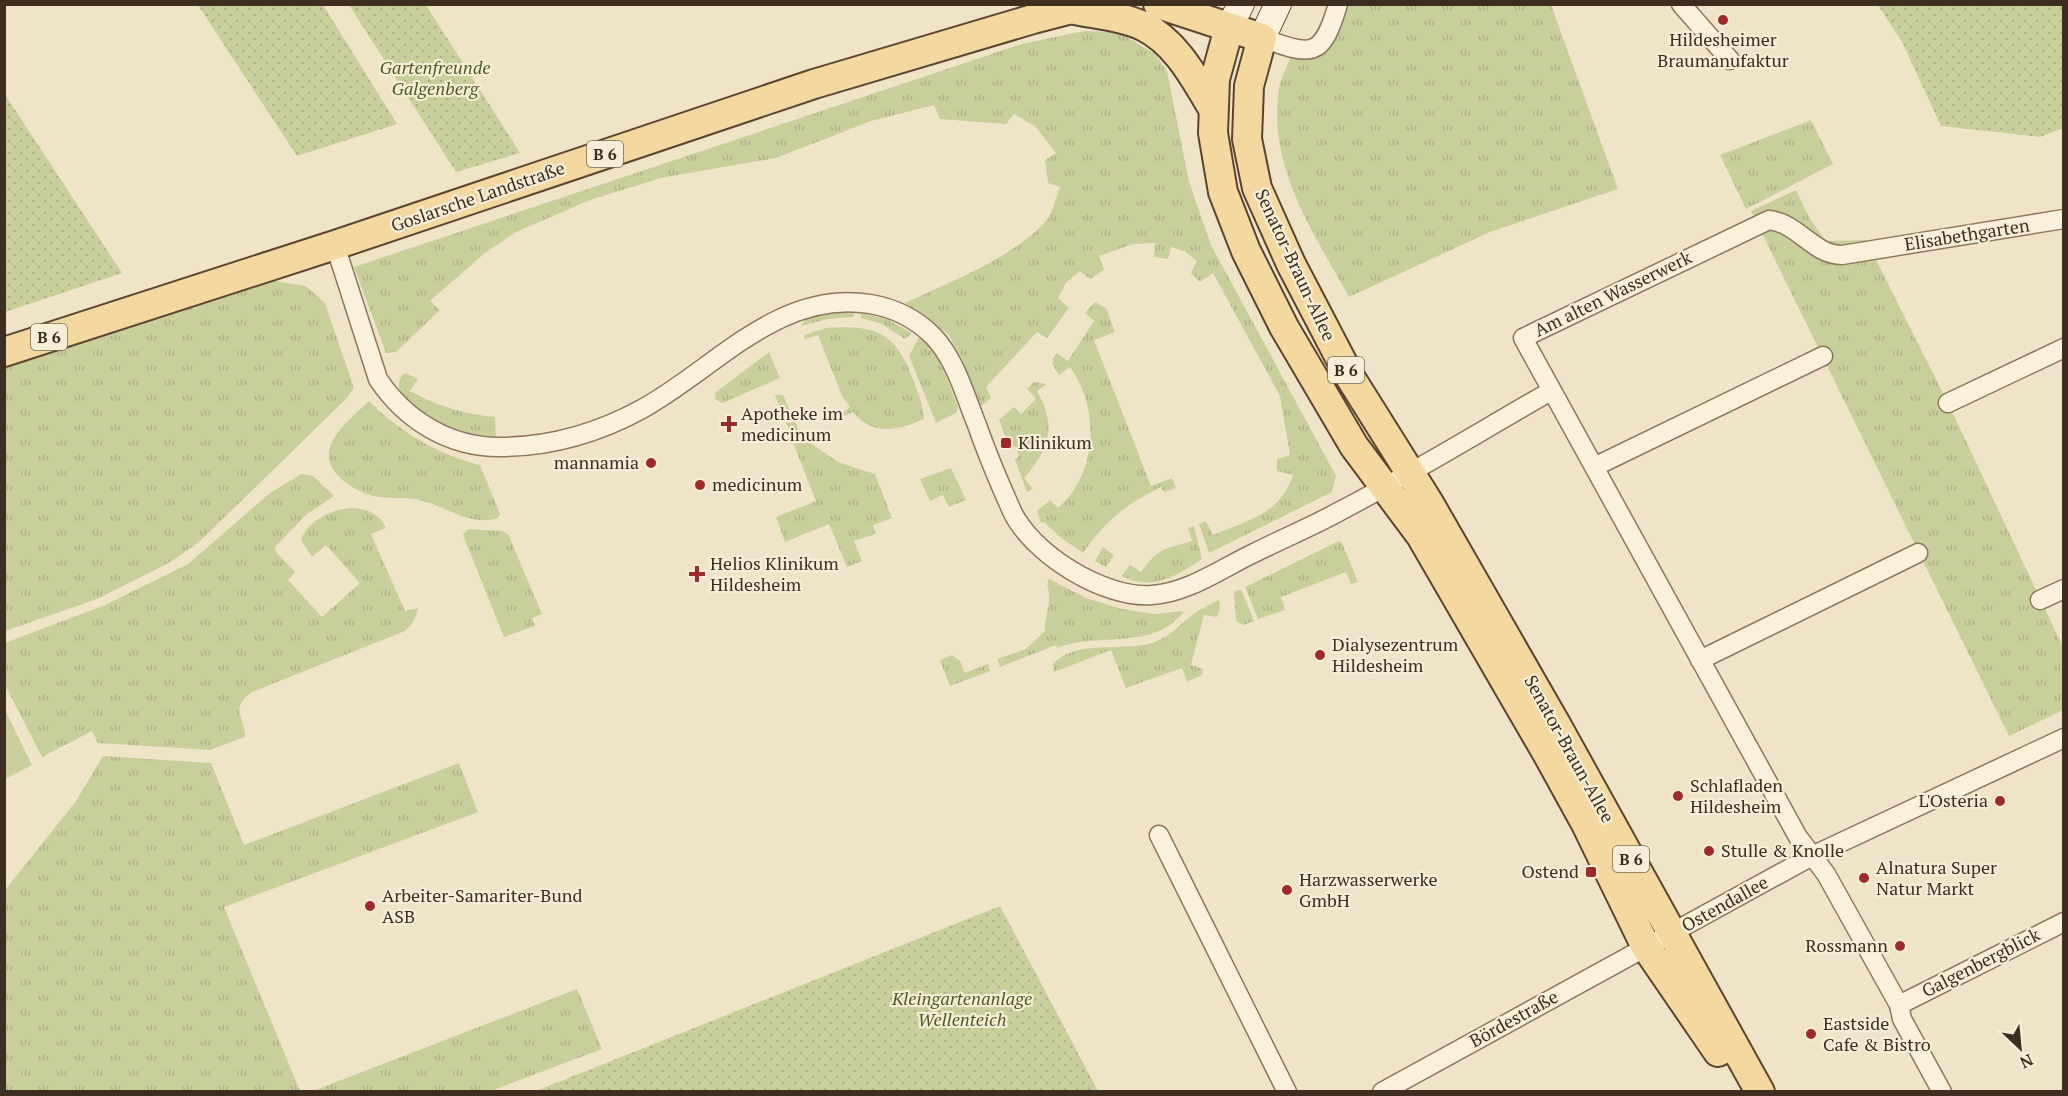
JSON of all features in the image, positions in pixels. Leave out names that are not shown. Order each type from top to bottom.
[{"type":"main road","points":[[1158,4],[1235,16],[1262,39],[1278,4]]},
{"type":"main road","name":"Goslarsche Landstraße","points":[[4,352],[335,245],[1031,12],[1080,7]]},
{"type":"main road","name":"B 6","points":[[1080,7],[1143,26],[1170,45],[1187,66],[1212,107]]},
{"type":"main road","name":"Senator-Braun-Allee","points":[[1235,16],[1215,79],[1212,107],[1217,163],[1223,192],[1246,250],[1284,327],[1354,446],[1421,536],[1548,755],[1586,824],[1646,947],[1693,1013],[1740,1092]]},
{"type":"main road","name":"Senator-Braun-Allee","points":[[1262,39],[1249,86],[1246,113],[1251,162],[1257,188],[1291,264],[1350,377],[1410,471],[1760,1092]]},
{"type":"street","points":[[1262,39],[1301,51],[1314,48],[1329,33],[1338,4]]},
{"type":"street","points":[[1681,4],[1730,60]]},
{"type":"street","name":"Elisabethgarten","points":[[1757,224],[1778,220],[1832,255],[1871,252],[2064,219]]},
{"type":"street","name":"Am alten Wasserwerk","points":[[1757,224],[1523,338],[1798,837],[1812,856]]},
{"type":"street","points":[[335,245],[378,379],[385,390],[408,414],[432,430],[451,440],[474,446],[532,445],[571,438],[607,425],[681,385],[765,325],[800,309],[842,301],[869,303],[892,310],[916,322],[946,351],[1015,519],[1040,547],[1070,570],[1125,592],[1149,596],[1184,587],[1341,511],[1551,391]]},
{"type":"street","points":[[1948,404],[2064,348]]},
{"type":"street","points":[[1594,466],[1823,356]]},
{"type":"street","points":[[1700,660],[1918,553]]},
{"type":"street","points":[[2040,600],[2064,589]]},
{"type":"street","name":"Ostendallee","points":[[1646,947],[1812,856],[2064,738]]},
{"type":"street","points":[[1159,835],[1287,1092]]},
{"type":"street","name":"Galgenbergblick","points":[[1812,856],[1899,1005],[1902,1019],[1942,1092]]},
{"type":"street","name":"Galgenbergblick","points":[[1899,1005],[2064,922]]},
{"type":"street","name":"Bördestraße","points":[[1382,1092],[1646,947]]},
{"type":"green space","points":[[198,5],[323,5],[397,124],[297,156]]},
{"type":"green space","name":"Gartenfreunde Galgenberg","points":[[349,5],[426,5],[520,153],[456,172]]},
{"type":"green space","points":[[1346,5],[1551,5],[1618,189],[1490,232],[1349,297],[1296,197],[1286,171],[1277,117],[1279,88],[1290,58],[1316,58],[1324,53],[1335,38]]},
{"type":"green space","points":[[1878,5],[2063,5],[2063,128],[2040,137],[1941,126],[1902,42]]},
{"type":"green space","points":[[1084,31],[1118,32],[1154,53],[1167,71],[1189,182],[1211,245],[1336,476],[1332,492],[1209,553],[1199,524],[1206,521],[1213,535],[1250,520],[1271,508],[1280,499],[1293,475],[1277,471],[1277,459],[1290,455],[1280,396],[1213,273],[1200,282],[1191,273],[1197,261],[1184,251],[1171,247],[1168,259],[1154,257],[1155,243],[1133,244],[1099,256],[1104,270],[1090,279],[1080,271],[1066,283],[1058,298],[1069,308],[1047,338],[1037,332],[986,387],[991,398],[980,407],[962,358],[948,334],[905,303],[998,258],[1032,234],[1048,218],[1060,187],[1048,183],[1045,160],[1056,153],[1036,127],[1014,114],[1006,124],[940,119],[934,105],[871,121],[776,158],[661,178],[590,200],[516,232],[485,253],[430,301],[440,310],[396,352],[386,353],[354,267],[1022,44]]},
{"type":"green space","points":[[4,93],[122,273],[5,312],[4,312]]},
{"type":"green space","points":[[1811,120],[1833,164],[1746,209],[1720,155]]},
{"type":"green space","points":[[1796,190],[1810,219],[1826,241],[1866,240],[1948,403],[2063,647],[2063,710],[2009,736],[1751,211]]},
{"type":"green space","points":[[275,281],[306,286],[325,303],[354,388],[347,398],[198,543],[167,564],[97,599],[5,631],[5,367]]},
{"type":"green space","points":[[1095,302],[1106,308],[1115,332],[1094,340],[1151,486],[1172,478],[1176,488],[1164,492],[1161,487],[1137,500],[1108,522],[1083,553],[1044,522],[1041,523],[1037,511],[1050,500],[1058,508],[1071,494],[1081,477],[1087,459],[1090,421],[1080,383],[1070,367],[1059,375],[1053,361],[1057,353],[1068,361],[1094,321],[1085,313]]},
{"type":"green space","points":[[843,311],[854,312],[853,317],[828,319],[801,326],[807,317]]},
{"type":"green space","points":[[861,313],[887,319],[912,333],[905,339],[882,324],[861,318]]},
{"type":"green space","points":[[826,328],[870,330],[890,341],[899,350],[913,379],[924,419],[905,426],[887,429],[869,425],[853,412],[839,416],[850,407],[842,396],[818,335],[805,339],[804,335]]},
{"type":"green space","points":[[919,337],[933,351],[958,407],[956,413],[936,423],[909,356]]},
{"type":"green space","points":[[769,352],[780,378],[722,403],[715,399],[716,392]]},
{"type":"green space","points":[[406,373],[418,379],[410,391],[430,401],[451,409],[495,417],[496,440],[451,428],[416,411],[405,400],[399,388],[402,375]]},
{"type":"green space","points":[[1034,382],[1047,384],[1037,391],[1049,426],[1045,447],[1024,478],[1033,489],[1027,492],[1015,460],[1019,456],[1015,446],[1010,448],[999,420],[1014,407],[1021,414],[1036,399],[1027,389]]},
{"type":"green space","points":[[775,395],[783,395],[798,429],[791,435]]},
{"type":"green space","points":[[369,401],[406,432],[449,455],[480,465],[500,514],[498,518],[477,520],[419,500],[369,495],[349,485],[341,478],[334,471],[330,462],[329,452],[332,442],[344,426]]},
{"type":"green space","points":[[800,436],[838,462],[875,474],[892,518],[873,525],[876,534],[854,541],[862,561],[847,567],[829,524],[785,542],[776,517],[816,501],[792,440]]},
{"type":"green space","points":[[951,468],[966,500],[949,507],[943,495],[930,501],[920,479]]},
{"type":"green space","points":[[301,474],[313,476],[334,496],[306,515],[275,547],[276,552],[295,572],[288,580],[322,617],[360,583],[326,545],[312,557],[301,540],[316,520],[328,513],[355,508],[368,511],[378,517],[386,528],[371,534],[405,611],[418,608],[410,626],[405,631],[252,692],[241,703],[240,708],[245,737],[210,750],[98,743],[92,731],[42,757],[5,685],[5,643],[105,605],[188,564],[270,493]]},
{"type":"green space","points":[[1194,526],[1202,559],[1164,580],[1133,581],[1122,576],[1130,565],[1141,572],[1158,553],[1192,541],[1188,528]]},
{"type":"green space","points":[[468,529],[502,531],[508,534],[542,614],[532,618],[535,626],[504,637],[463,535]]},
{"type":"green space","points":[[1339,541],[1342,543],[1358,582],[1351,584],[1346,572],[1281,597],[1285,610],[1258,619],[1245,587]]},
{"type":"green space","points":[[1103,547],[1114,555],[1106,567],[1095,561]]},
{"type":"green space","points":[[1049,579],[1086,598],[1122,609],[1155,614],[1184,611],[1172,624],[1157,632],[1142,636],[1073,643],[1057,648],[1056,645],[1000,667],[997,659],[1026,649],[1045,631]]},
{"type":"green space","points":[[1242,591],[1254,621],[1244,625],[1236,619],[1234,592]]},
{"type":"green space","points":[[1219,600],[1220,608],[1217,617],[1204,615],[1191,665],[1203,669],[1202,675],[1187,682],[1182,668],[1126,688],[1111,650],[1054,672],[1053,664],[1074,651],[1140,645],[1159,640],[1206,606]]},
{"type":"green space","points":[[952,655],[960,661],[965,673],[988,664],[990,671],[950,686],[940,660]]},
{"type":"green space","points":[[5,710],[32,765],[4,779]]},
{"type":"green space","points":[[103,756],[211,763],[244,845],[459,763],[478,812],[224,907],[300,1091],[5,1091],[5,890],[76,801]]},
{"type":"green space","name":"Kleingartenanlage Wellenteich","points":[[1000,906],[1098,1091],[536,1091]]},
{"type":"green space","points":[[577,989],[602,1049],[491,1091],[313,1091]]},
{"type":"place","name":"Hildesheimer Braumanufaktur","points":[[1723,20]]},
{"type":"place","name":"Apotheke im medicinum","points":[[729,424]]},
{"type":"place","name":"Klinikum","points":[[1006,443]]},
{"type":"place","name":"mannamia","points":[[651,463]]},
{"type":"place","name":"medicinum","points":[[700,485]]},
{"type":"place","name":"Helios Klinikum Hildesheim","points":[[697,574]]},
{"type":"place","name":"Dialysezentrum Hildesheim","points":[[1320,655]]},
{"type":"place","name":"Schlafladen Hildesheim","points":[[1678,796]]},
{"type":"place","name":"L'Osteria","points":[[2000,801]]},
{"type":"place","name":"Stulle & Knolle","points":[[1709,851]]},
{"type":"place","name":"Ostend","points":[[1591,872]]},
{"type":"place","name":"Alnatura Super Natur Markt","points":[[1864,878]]},
{"type":"place","name":"Harzwasserwerke GmbH","points":[[1287,890]]},
{"type":"place","name":"Arbeiter-Samariter-Bund ASB","points":[[370,906]]},
{"type":"place","name":"Rossmann","points":[[1900,946]]},
{"type":"place","name":"Eastside Cafe & Bistro","points":[[1811,1034]]}]
